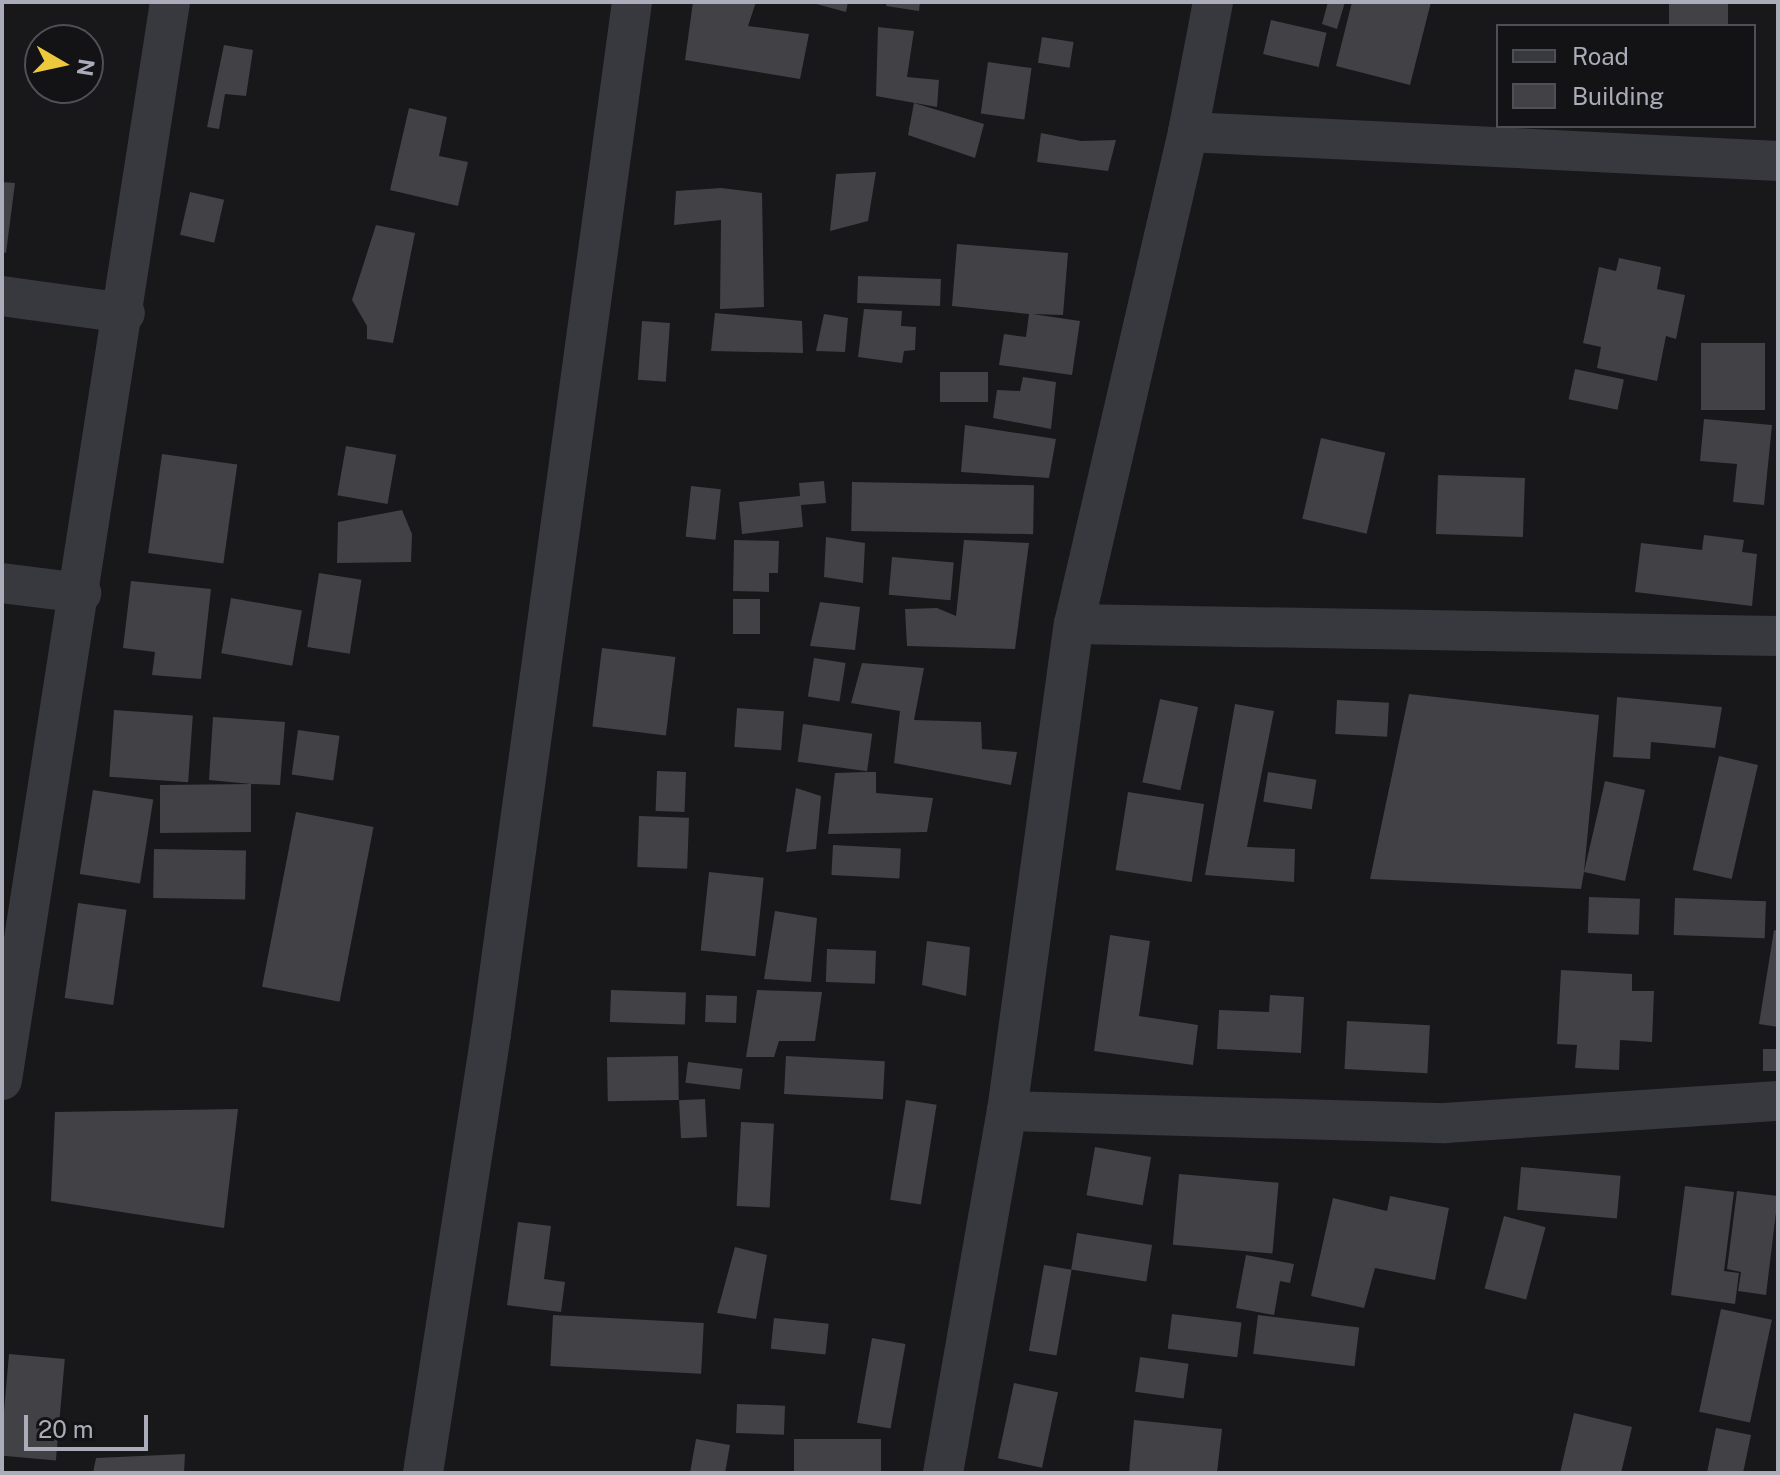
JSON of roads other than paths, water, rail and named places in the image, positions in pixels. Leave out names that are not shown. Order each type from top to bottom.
[{"type":"street","points":[[2,1080],[125,313],[170,2]]},
{"type":"street","points":[[423,1473],[491,1034],[632,2]]},
{"type":"street","points":[[943,1473],[1007,1111],[1074,624],[1188,132],[1213,2]]},
{"type":"street","points":[[1188,132],[1778,161]]},
{"type":"street","points":[[2,296],[125,313]]},
{"type":"street","points":[[2,583],[81,593]]},
{"type":"street","points":[[1074,624],[1778,636]]},
{"type":"street","points":[[1007,1111],[1445,1123],[1778,1101]]}]
